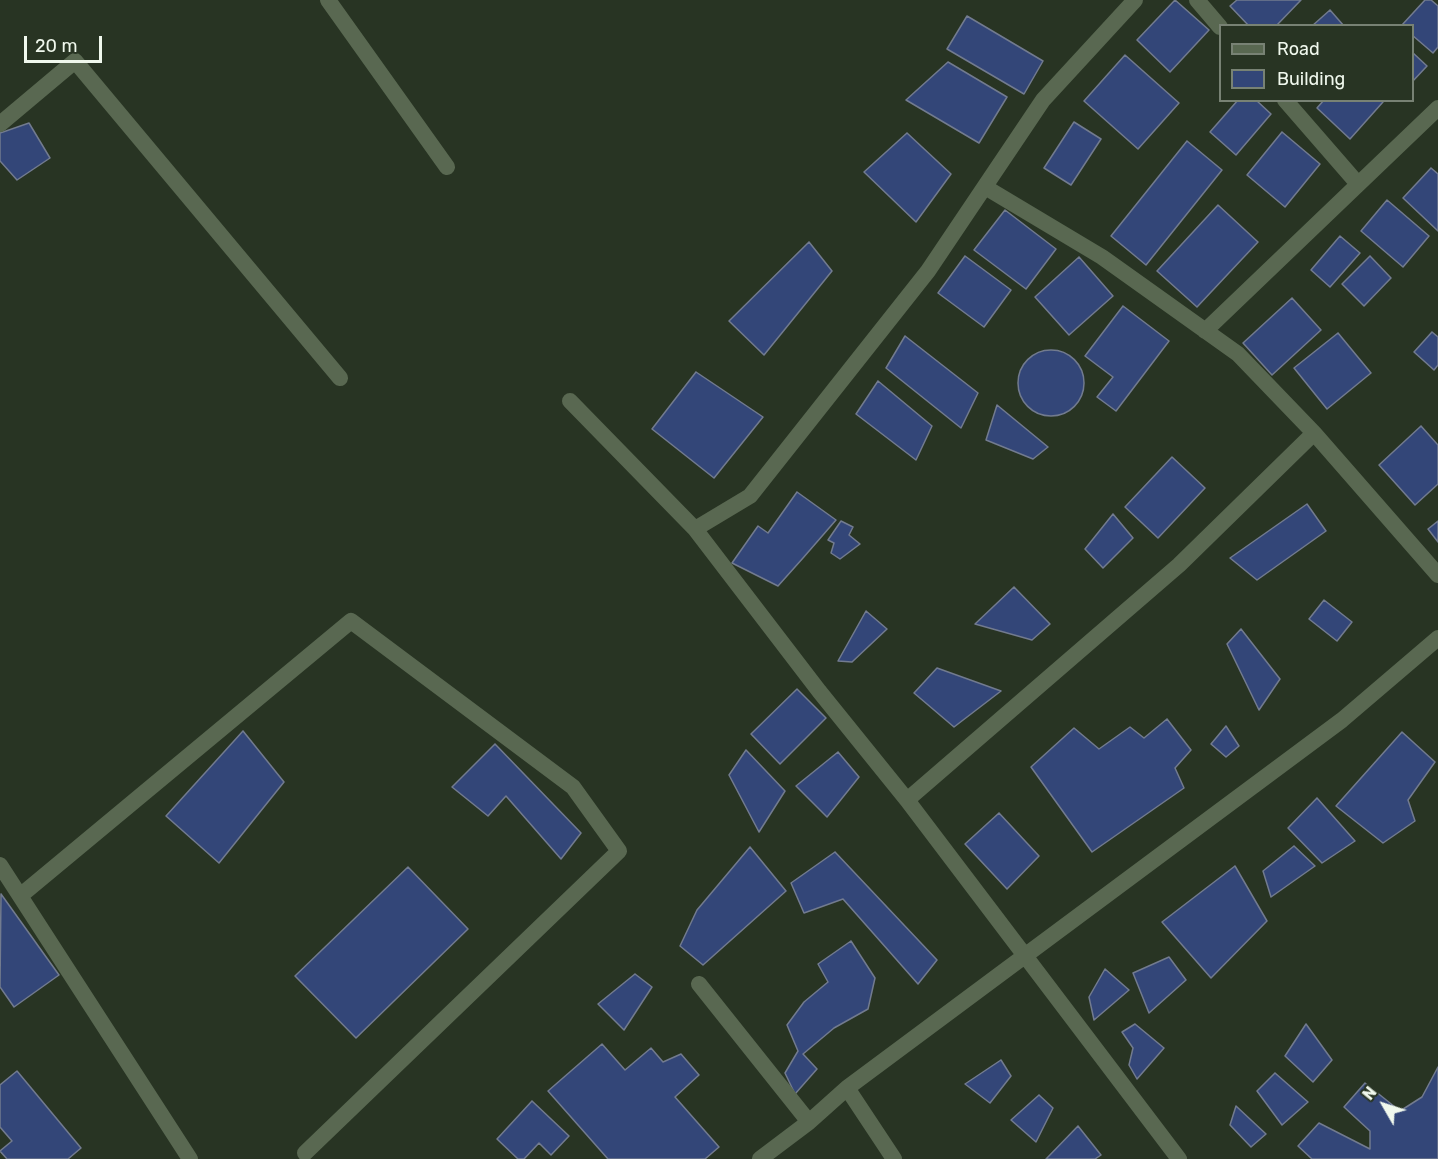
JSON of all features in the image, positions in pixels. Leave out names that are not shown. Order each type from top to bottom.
[{"type":"street","points":[[328,0],[447,167]]},
{"type":"street","points":[[695,529],[750,496],[928,271],[1043,100],[1135,0]]},
{"type":"street","points":[[1197,0],[1219,25]]},
{"type":"street","points":[[0,124],[75,62],[340,378]]},
{"type":"street","points":[[1287,102],[1358,184]]},
{"type":"street","points":[[1205,331],[1438,108]]},
{"type":"street","points":[[985,187],[1102,257],[1238,354],[1314,433],[1438,575]]},
{"type":"street","points":[[570,401],[695,529],[819,691],[907,800],[1179,1159]]},
{"type":"street","points":[[907,800],[1179,566],[1314,433]]},
{"type":"street","points":[[20,896],[351,621],[573,787],[619,850],[305,1154]]},
{"type":"street","points":[[760,1159],[809,1122],[847,1088],[1342,720],[1438,638]]},
{"type":"street","points":[[0,865],[190,1159]]},
{"type":"street","points":[[699,984],[809,1122]]},
{"type":"street","points":[[847,1088],[894,1159]]},
{"type":"building","points":[[1175,0],[1209,30],[1170,72],[1137,40]]},
{"type":"building","points":[[1237,0],[1301,0],[1278,24],[1247,24],[1230,6]]},
{"type":"building","points":[[1425,0],[1431,0],[1438,6],[1438,47],[1433,53],[1414,37],[1414,24],[1403,24]]},
{"type":"building","points":[[1330,10],[1342,24],[1314,24]]},
{"type":"building","points":[[967,16],[1043,61],[1024,94],[947,49]]},
{"type":"building","points":[[1414,54],[1427,66],[1414,80]]},
{"type":"building","points":[[1125,55],[1179,103],[1138,149],[1084,101]]},
{"type":"building","points":[[948,62],[1007,97],[979,143],[906,100]]},
{"type":"building","points":[[1236,102],[1258,102],[1271,114],[1236,155],[1210,132]]},
{"type":"building","points":[[1322,102],[1383,102],[1350,139],[1317,108]]},
{"type":"building","points":[[1074,122],[1101,139],[1071,185],[1044,168]]},
{"type":"building","points":[[29,123],[50,158],[17,180],[0,161],[0,133]]},
{"type":"building","points":[[1282,132],[1320,164],[1285,207],[1247,175]]},
{"type":"building","points":[[907,133],[951,174],[916,222],[864,172]]},
{"type":"building","points":[[1187,141],[1222,170],[1146,265],[1111,236]]},
{"type":"building","points":[[1431,168],[1438,174],[1438,231],[1403,198]]},
{"type":"building","points":[[1387,200],[1429,236],[1403,267],[1361,231]]},
{"type":"building","points":[[1218,205],[1258,242],[1197,307],[1157,271]]},
{"type":"building","points":[[1005,210],[1056,249],[1026,289],[974,250]]},
{"type":"building","points":[[1340,236],[1360,253],[1330,287],[1311,270]]},
{"type":"building","points":[[809,242],[832,271],[764,355],[729,321]]},
{"type":"building","points":[[965,256],[1011,290],[984,327],[938,293]]},
{"type":"building","points":[[1370,256],[1391,278],[1364,306],[1342,284]]},
{"type":"building","points":[[1079,257],[1113,296],[1069,335],[1035,297]]},
{"type":"building","points":[[1292,298],[1321,330],[1272,375],[1243,343]]},
{"type":"building","points":[[1123,306],[1169,341],[1116,411],[1097,397],[1113,377],[1085,356]]},
{"type":"building","points":[[1432,332],[1438,337],[1438,365],[1434,370],[1414,352]]},
{"type":"building","points":[[1338,333],[1371,373],[1327,409],[1294,368]]},
{"type":"building","points":[[905,336],[978,393],[961,428],[886,368]]},
{"type":"building","points":[[1051,350],[1063,353],[1074,360],[1081,371],[1084,383],[1081,395],[1074,406],[1063,413],[1051,416],[1039,413],[1028,406],[1021,395],[1018,383],[1021,371],[1028,360],[1039,353]]},
{"type":"building","points":[[696,372],[763,417],[714,478],[652,429]]},
{"type":"building","points":[[878,381],[932,426],[916,460],[856,414]]},
{"type":"building","points":[[997,405],[1048,447],[1033,459],[986,440]]},
{"type":"building","points":[[1421,426],[1438,445],[1438,484],[1415,505],[1379,465]]},
{"type":"building","points":[[1172,457],[1205,488],[1158,538],[1125,507]]},
{"type":"building","points":[[797,492],[836,520],[778,586],[732,563],[758,526],[768,533]]},
{"type":"building","points":[[1307,504],[1326,531],[1257,580],[1230,558]]},
{"type":"building","points":[[1113,514],[1133,538],[1103,568],[1085,549]]},
{"type":"building","points":[[841,521],[853,527],[849,535],[860,544],[840,559],[831,553],[834,543],[828,540]]},
{"type":"building","points":[[1438,521],[1438,542],[1428,529]]},
{"type":"building","points":[[1014,587],[1050,624],[1032,640],[975,624]]},
{"type":"building","points":[[1324,600],[1352,622],[1337,641],[1309,619]]},
{"type":"building","points":[[866,611],[887,629],[852,662],[838,661]]},
{"type":"building","points":[[1241,629],[1280,679],[1259,710],[1227,644]]},
{"type":"building","points":[[937,668],[1001,691],[954,727],[914,693]]},
{"type":"building","points":[[797,689],[826,718],[780,764],[751,734]]},
{"type":"building","points":[[1167,719],[1191,750],[1175,768],[1184,788],[1092,852],[1031,767],[1074,728],[1099,749],[1130,727],[1144,738]]},
{"type":"building","points":[[1226,726],[1239,746],[1226,757],[1211,744]]},
{"type":"building","points":[[243,731],[284,782],[219,863],[166,816]]},
{"type":"building","points":[[1402,732],[1435,762],[1408,800],[1415,821],[1383,843],[1336,806]]},
{"type":"building","points":[[495,744],[581,833],[561,859],[506,796],[488,816],[452,787]]},
{"type":"building","points":[[746,750],[785,791],[759,832],[729,775]]},
{"type":"building","points":[[838,752],[859,777],[827,817],[796,786]]},
{"type":"building","points":[[1317,798],[1355,841],[1322,863],[1288,828]]},
{"type":"building","points":[[999,813],[1039,856],[1007,889],[965,844]]},
{"type":"building","points":[[1294,846],[1315,866],[1271,897],[1263,871]]},
{"type":"building","points":[[750,847],[786,891],[703,965],[680,946],[697,910]]},
{"type":"building","points":[[835,852],[937,960],[918,984],[843,899],[804,913],[791,883]]},
{"type":"building","points":[[1235,866],[1267,921],[1211,978],[1162,922]]},
{"type":"building","points":[[408,867],[468,929],[356,1038],[295,976]]},
{"type":"building","points":[[1,894],[59,975],[14,1007],[0,987]]},
{"type":"building","points":[[851,941],[875,978],[868,1009],[834,1028],[803,1054],[817,1069],[795,1094],[785,1073],[798,1051],[787,1025],[804,1002],[828,982],[818,964]]},
{"type":"building","points":[[1169,957],[1186,980],[1149,1013],[1133,973]]},
{"type":"building","points":[[1105,969],[1129,990],[1094,1020],[1089,997]]},
{"type":"building","points":[[635,974],[652,987],[624,1030],[598,1004]]},
{"type":"building","points":[[1135,1024],[1164,1048],[1137,1079],[1129,1065],[1133,1048],[1122,1032]]},
{"type":"building","points":[[1306,1024],[1332,1060],[1313,1082],[1285,1056]]},
{"type":"building","points":[[602,1044],[625,1070],[651,1048],[663,1062],[681,1054],[699,1075],[675,1097],[719,1147],[705,1159],[608,1159],[548,1091]]},
{"type":"building","points":[[1001,1060],[1011,1076],[990,1103],[965,1084]]},
{"type":"building","points":[[1438,1067],[1438,1159],[1312,1159],[1298,1146],[1319,1123],[1370,1149],[1370,1131],[1344,1107],[1365,1083],[1400,1111],[1422,1097]]},
{"type":"building","points":[[17,1071],[81,1148],[68,1159],[7,1159],[0,1151],[12,1141],[0,1127],[0,1085]]},
{"type":"building","points":[[1275,1073],[1308,1102],[1282,1125],[1257,1091]]},
{"type":"building","points":[[1039,1095],[1053,1108],[1036,1142],[1011,1120]]},
{"type":"building","points":[[532,1101],[569,1136],[551,1155],[539,1143],[524,1159],[518,1159],[497,1139]]},
{"type":"building","points":[[1236,1106],[1266,1134],[1251,1147],[1230,1125]]},
{"type":"building","points":[[1078,1126],[1101,1155],[1095,1159],[1046,1159]]}]
